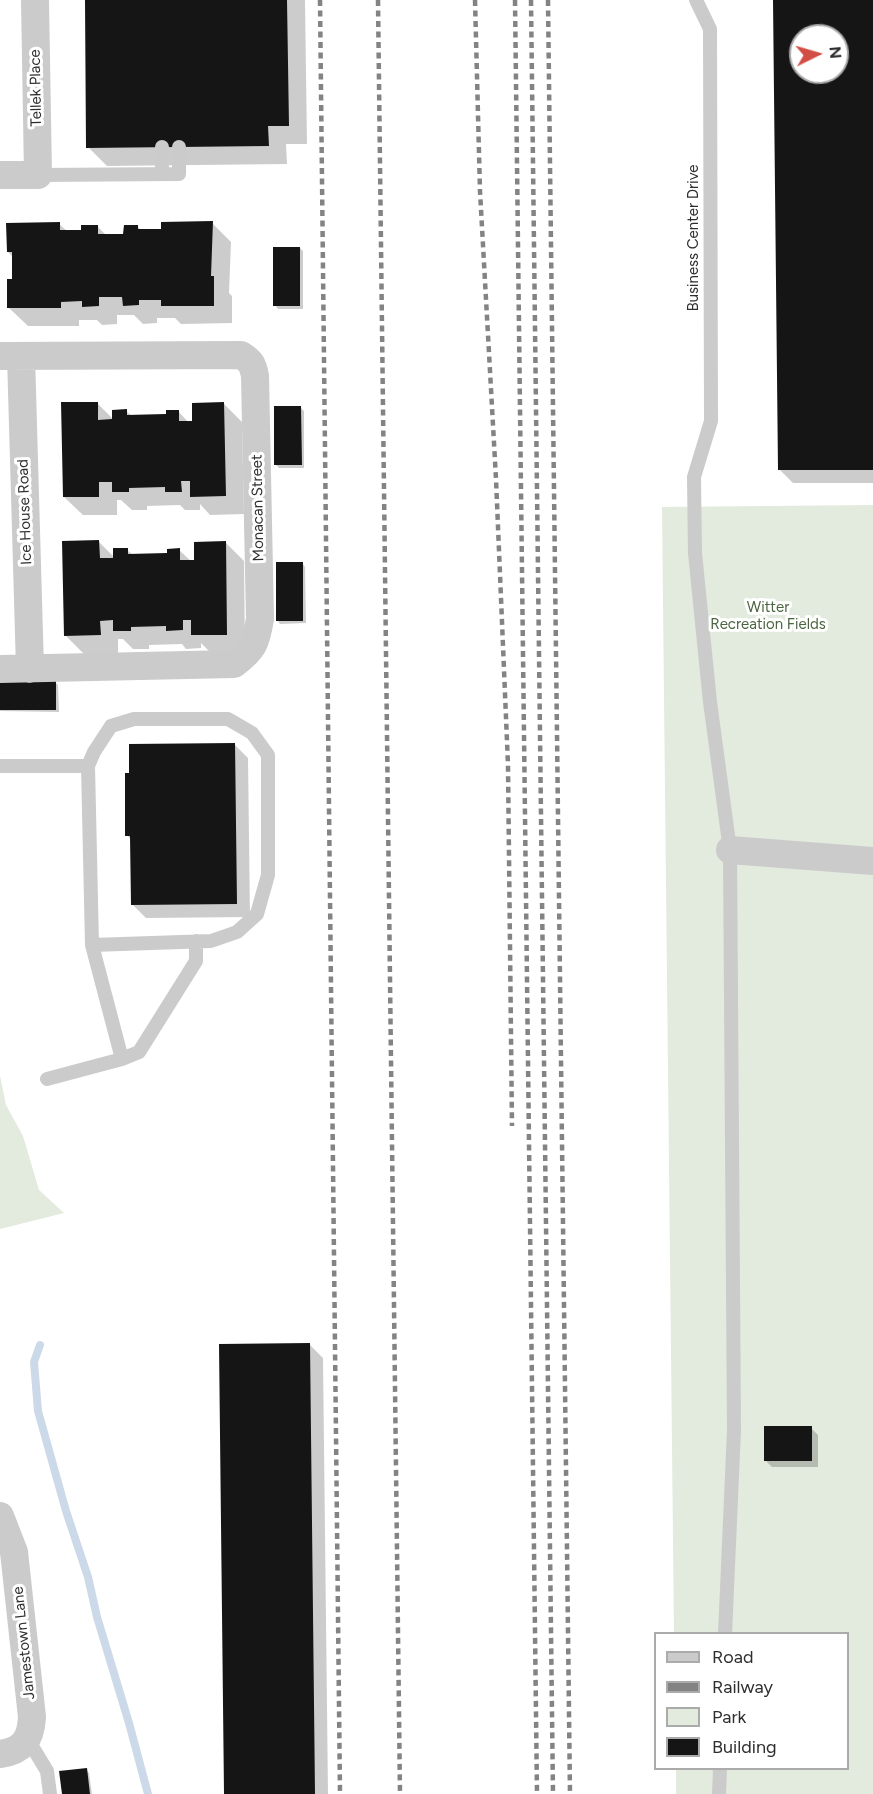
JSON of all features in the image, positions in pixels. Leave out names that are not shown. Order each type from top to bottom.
[{"type":"street","name":"Tellek Place","points":[[34,0],[38,175]]},
{"type":"street","points":[[0,175],[38,175]]},
{"type":"street","name":"Monacan Street","points":[[0,669],[234,664],[249,653],[257,636],[260,619],[253,365],[241,355],[10,356]]},
{"type":"street","name":"Ice House Road","points":[[10,356],[30,669]]},
{"type":"street","points":[[730,850],[873,861]]},
{"type":"street","name":"Jamestown Lane","points":[[0,1516],[14,1552],[32,1708],[31,1732],[27,1738]]},
{"type":"street","points":[[0,1754],[10,1753],[22,1746],[27,1738]]},
{"type":"lane","name":"Business Center Drive","points":[[696,0],[710,28],[711,422],[694,477],[695,553],[710,702],[730,850],[734,1430],[726,1632]]},
{"type":"lane","points":[[162,147],[162,174]]},
{"type":"lane","points":[[38,175],[180,174],[179,147]]},
{"type":"lane","points":[[92,945],[211,941],[237,932],[257,914],[268,874],[267,754],[252,733],[228,719],[134,719],[111,726],[88,766],[92,945],[122,1059]]},
{"type":"lane","points":[[7,766],[88,766]]},
{"type":"lane","points":[[47,1079],[122,1059],[139,1052],[196,962],[196,941]]},
{"type":"lane","points":[[27,1738],[46,1771],[50,1794]]},
{"type":"lane","points":[[719,1794],[720,1770]]},
{"type":"green space","name":"Witter Recreation Fields","points":[[873,505],[873,1794],[676,1794],[676,1770],[849,1770],[849,1632],[674,1632],[662,507]]},
{"type":"green space","points":[[0,1076],[6,1105],[23,1136],[39,1190],[64,1213],[0,1229]]},
{"type":"building","points":[[85,0],[287,0],[289,126],[268,126],[269,146],[86,148]]},
{"type":"building","points":[[773,0],[873,0],[873,470],[778,470]]},
{"type":"building","points":[[213,221],[211,276],[214,276],[214,306],[161,306],[161,300],[139,300],[139,305],[123,306],[122,297],[99,297],[99,306],[82,307],[82,301],[61,302],[61,308],[7,308],[7,279],[12,279],[12,252],[7,252],[6,223],[60,222],[60,230],[81,230],[81,225],[98,225],[98,234],[123,234],[124,225],[138,225],[138,229],[161,229],[161,222]]},
{"type":"building","points":[[273,247],[300,247],[300,306],[273,306]]},
{"type":"building","points":[[61,402],[98,402],[98,420],[112,419],[112,410],[127,409],[127,415],[166,414],[166,410],[179,410],[179,421],[192,421],[192,403],[224,402],[226,496],[190,497],[190,481],[181,481],[182,492],[165,492],[165,487],[129,488],[129,492],[112,492],[112,482],[99,482],[99,497],[63,497]]},
{"type":"building","points":[[274,406],[301,406],[302,465],[274,465]]},
{"type":"building","points":[[99,540],[100,558],[113,558],[113,548],[128,548],[128,554],[167,553],[167,549],[180,548],[180,560],[194,560],[194,542],[226,541],[227,635],[191,635],[191,620],[183,620],[183,630],[166,631],[166,626],[131,627],[131,631],[113,631],[113,620],[100,621],[101,635],[64,636],[62,541]]},
{"type":"building","points":[[276,562],[303,562],[303,621],[276,621]]},
{"type":"building","points":[[0,681],[56,681],[56,710],[0,710]]},
{"type":"building","points":[[235,743],[237,904],[131,905],[130,836],[125,836],[125,773],[129,773],[129,744]]},
{"type":"building","points":[[310,1343],[315,1794],[224,1794],[219,1344]]},
{"type":"building","points":[[764,1426],[812,1426],[812,1461],[764,1461]]},
{"type":"building","points":[[87,1768],[90,1794],[62,1794],[59,1771]]},
{"type":"waterway","points":[[40,1345],[34,1362],[38,1411],[66,1511],[88,1577],[97,1617],[148,1794]]},
{"type":"railway","points":[[320,0],[340,1794]]},
{"type":"railway","points":[[378,0],[400,1794]]},
{"type":"railway","points":[[475,0],[480,191],[496,479],[508,765],[512,1126]]},
{"type":"railway","points":[[515,0],[537,1794]]},
{"type":"railway","points":[[531,0],[553,1794]]},
{"type":"railway","points":[[548,0],[570,1794]]}]
